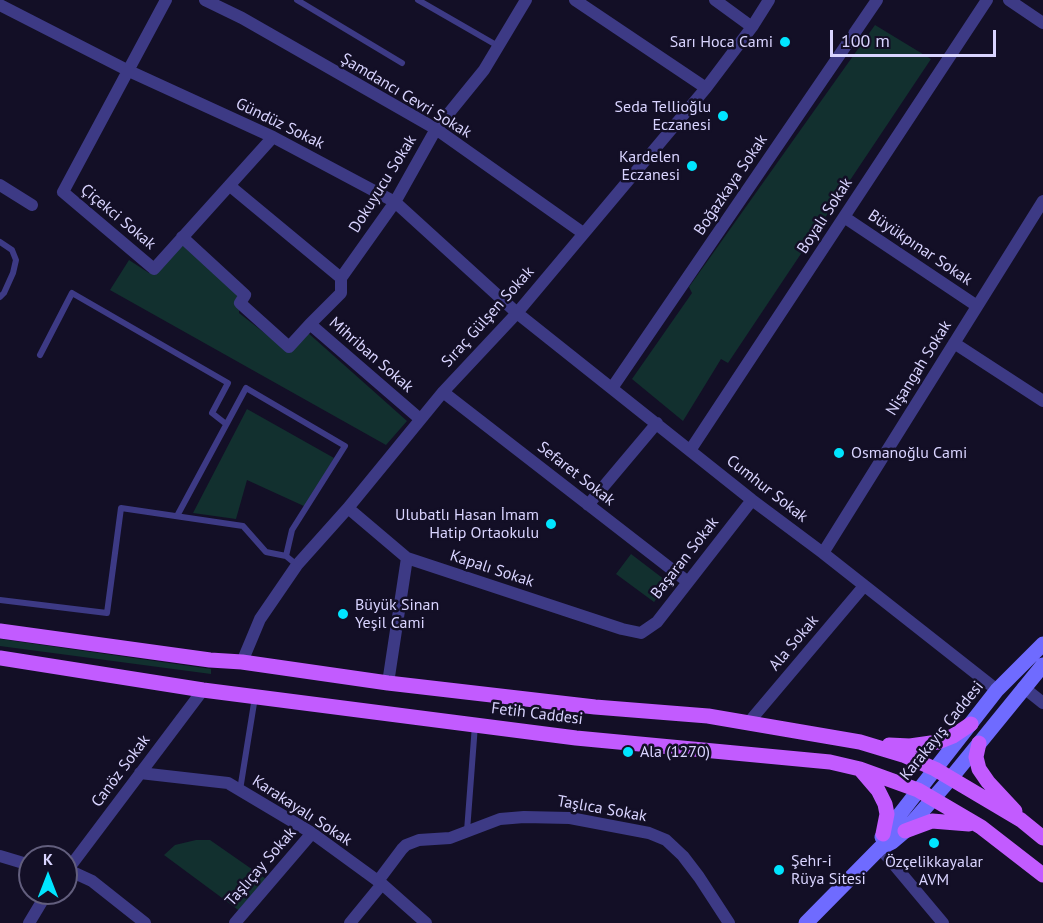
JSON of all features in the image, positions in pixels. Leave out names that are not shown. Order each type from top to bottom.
[{"type":"main road","name":"Fetih Caddesi","points":[[0,631],[388,683],[749,722],[860,742],[903,754],[936,769],[1022,820],[1043,838]]},
{"type":"main road","name":"Karakayış Caddesi","points":[[806,923],[881,841],[997,690],[1043,644]]},
{"type":"main road","name":"Fetih Caddesi","points":[[0,658],[203,690],[576,738],[830,762],[860,769],[934,798],[981,827],[1043,875]]},
{"type":"main road","name":"Karakayış Caddesi","points":[[881,841],[892,842],[905,831],[1043,664]]},
{"type":"main road","points":[[860,742],[924,745],[953,736],[971,724]]},
{"type":"main road","points":[[979,742],[976,757],[979,769],[1022,820]]},
{"type":"main road","points":[[860,769],[878,790],[885,804],[887,814],[881,841]]},
{"type":"main road","points":[[905,831],[932,821],[950,821],[981,827]]},
{"type":"street","name":"Çiçekci Sokak","points":[[166,0],[63,192],[154,269],[273,137]]},
{"type":"street","name":"Şamdancı Cevri Sokak","points":[[205,0],[242,18],[436,129],[583,233]]},
{"type":"street","name":"Dokuyucu Sokak","points":[[310,324],[341,293],[341,278],[395,202],[436,129],[484,70],[526,0]]},
{"type":"street","points":[[575,0],[706,88]]},
{"type":"street","points":[[715,0],[752,27]]},
{"type":"street","name":"Sıraç Gülşen Sokak","points":[[242,662],[260,619],[297,565],[348,508],[443,392],[517,313],[706,88],[752,27],[769,0]]},
{"type":"street","name":"Boğazkaya Sokak","points":[[612,388],[877,0]]},
{"type":"street","name":"Boyalı Sokak","points":[[691,449],[987,0]]},
{"type":"street","points":[[1010,0],[1043,23]]},
{"type":"street","name":"Gündüz Sokak","points":[[0,5],[129,71],[273,137],[395,202],[517,313]]},
{"type":"street","points":[[0,185],[32,205]]},
{"type":"street","points":[[230,186],[341,278]]},
{"type":"street","name":"Nişangah Sokak","points":[[823,554],[1043,201]]},
{"type":"street","name":"Büyükpınar Sokak","points":[[844,217],[977,306]]},
{"type":"street","name":"Mihriban Sokak","points":[[182,237],[246,295],[240,303],[289,347],[310,324],[420,419]]},
{"type":"street","name":"Cumhur Sokak","points":[[517,313],[691,449],[752,500],[997,690]]},
{"type":"street","points":[[954,343],[1043,401]]},
{"type":"street","name":"Sefaret Sokak","points":[[443,392],[688,582]]},
{"type":"street","points":[[588,505],[657,423]]},
{"type":"street","name":"Başaran Sokak","points":[[641,633],[657,622],[752,500]]},
{"type":"street","name":"Kapalı Sokak","points":[[348,508],[407,558],[622,629],[641,633]]},
{"type":"street","points":[[388,683],[407,558]]},
{"type":"street","name":"Ala Sokak","points":[[749,722],[864,586]]},
{"type":"street","points":[[1023,687],[1043,703]]},
{"type":"street","name":"Canöz Sokak","points":[[78,855],[203,690]]},
{"type":"street","name":"Karakayalı Sokak","points":[[140,773],[228,783],[312,833],[380,882],[426,923]]},
{"type":"street","name":"Taşlıca Sokak","points":[[350,923],[406,845],[419,840],[450,838],[500,819],[548,816],[649,832],[666,840],[683,856],[729,923]]},
{"type":"street","name":"Taşlıçay Sokak","points":[[235,923],[312,833]]},
{"type":"street","points":[[881,841],[943,923]]},
{"type":"street","points":[[0,856],[18,861]]},
{"type":"street","points":[[78,875],[92,881],[146,923]]},
{"type":"street","points":[[29,923],[40,905]]},
{"type":"lane","points":[[297,0],[402,63]]},
{"type":"lane","points":[[418,0],[498,46]]},
{"type":"lane","points":[[0,242],[12,250],[16,260],[13,273],[0,297]]},
{"type":"lane","points":[[40,355],[72,293],[228,383],[213,412],[226,424]]},
{"type":"lane","points":[[177,516],[246,388],[345,446],[292,530],[286,556]]},
{"type":"lane","points":[[0,600],[107,613],[121,508],[243,525],[266,552],[286,556],[297,565]]},
{"type":"lane","points":[[240,790],[255,697]]},
{"type":"lane","points":[[467,832],[475,724]]},
{"type":"green space","points":[[875,25],[931,59],[728,363],[721,359],[683,421],[632,379],[692,293],[689,287]]},
{"type":"green space","points":[[180,242],[239,293],[239,313],[290,353],[307,332],[407,421],[386,445],[110,290],[129,260],[149,273]]},
{"type":"green space","points":[[247,409],[334,458],[306,507],[247,480],[236,519],[193,513]]},
{"type":"green space","points":[[631,554],[669,583],[654,602],[616,574]]},
{"type":"green space","points":[[0,639],[211,669],[211,674],[0,646]]},
{"type":"green space","points":[[196,840],[210,840],[266,879],[241,912],[164,855],[175,845]]},
{"type":"place","name":"Sarı Hoca Cami","points":[[785,42]]},
{"type":"place","name":"Seda Tellioğlu Eczanesi","points":[[723,116]]},
{"type":"place","name":"Kardelen Eczanesi","points":[[692,166]]},
{"type":"place","name":"Osmanoğlu Cami","points":[[839,453]]},
{"type":"place","name":"Ulubatlı Hasan İmam Hatip Ortaokulu","points":[[551,524]]},
{"type":"place","name":"Büyük Sinan Yeşil Cami","points":[[343,614]]},
{"type":"place","name":"Ala (1270)","points":[[628,752]]},
{"type":"place","name":"Özçelikkayalar AVM","points":[[934,843]]},
{"type":"place","name":"Şehr-i Rüya Sitesi","points":[[779,870]]}]
